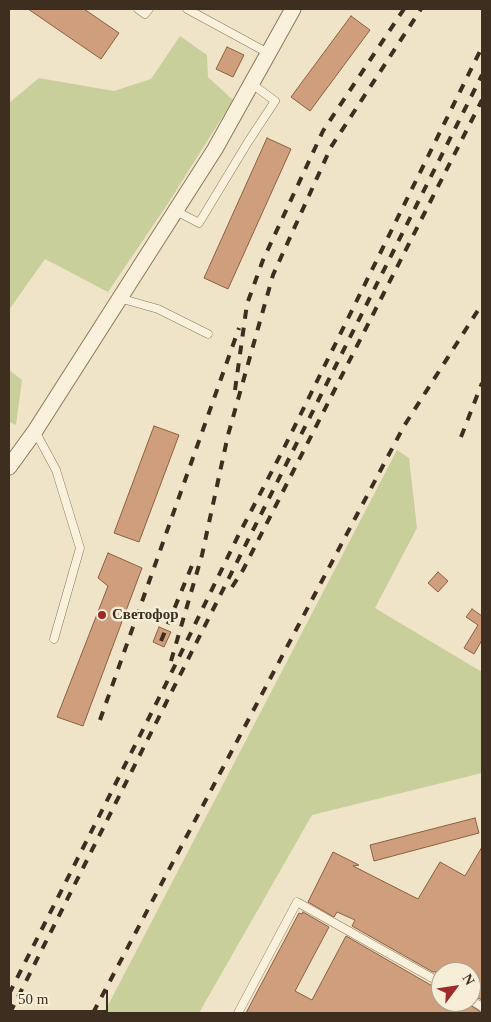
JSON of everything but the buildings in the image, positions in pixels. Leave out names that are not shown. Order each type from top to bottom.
[{"type":"street","points":[[9,467],[35,431],[215,149],[293,9]]},
{"type":"lane","points":[[138,9],[146,14],[149,9]]},
{"type":"lane","points":[[187,9],[268,53]]},
{"type":"lane","points":[[176,211],[199,223],[275,101],[252,84]]},
{"type":"lane","points":[[119,298],[158,309],[208,334]]},
{"type":"lane","points":[[35,431],[56,470],[80,548],[54,638]]},
{"type":"lane","points":[[238,1013],[297,902],[431,977]]},
{"type":"green space","points":[[180,36],[207,55],[208,77],[233,100],[169,202],[108,292],[45,259],[9,310],[9,103],[39,78],[114,91],[151,79]]},
{"type":"green space","points":[[9,370],[22,380],[16,425],[9,422]]},
{"type":"green space","points":[[397,450],[409,458],[417,528],[375,608],[482,672],[482,773],[312,815],[199,1013],[104,1013]]},
{"type":"railway","points":[[235,390],[247,304],[263,260],[323,131],[404,9]]},
{"type":"railway","points":[[171,661],[202,555],[228,435],[273,275],[331,147],[421,9]]},
{"type":"railway","points":[[9,994],[163,690],[238,536],[283,450],[482,47]]},
{"type":"railway","points":[[10,1013],[482,75]]},
{"type":"railway","points":[[232,587],[243,570],[482,100]]},
{"type":"railway","points":[[93,1013],[404,426],[482,304]]},
{"type":"railway","points":[[100,720],[239,328]]},
{"type":"railway","points":[[461,437],[482,383]]},
{"type":"railway","points":[[161,641],[193,563]]},
{"type":"place","name":"Светофор","points":[[102,615]]}]
